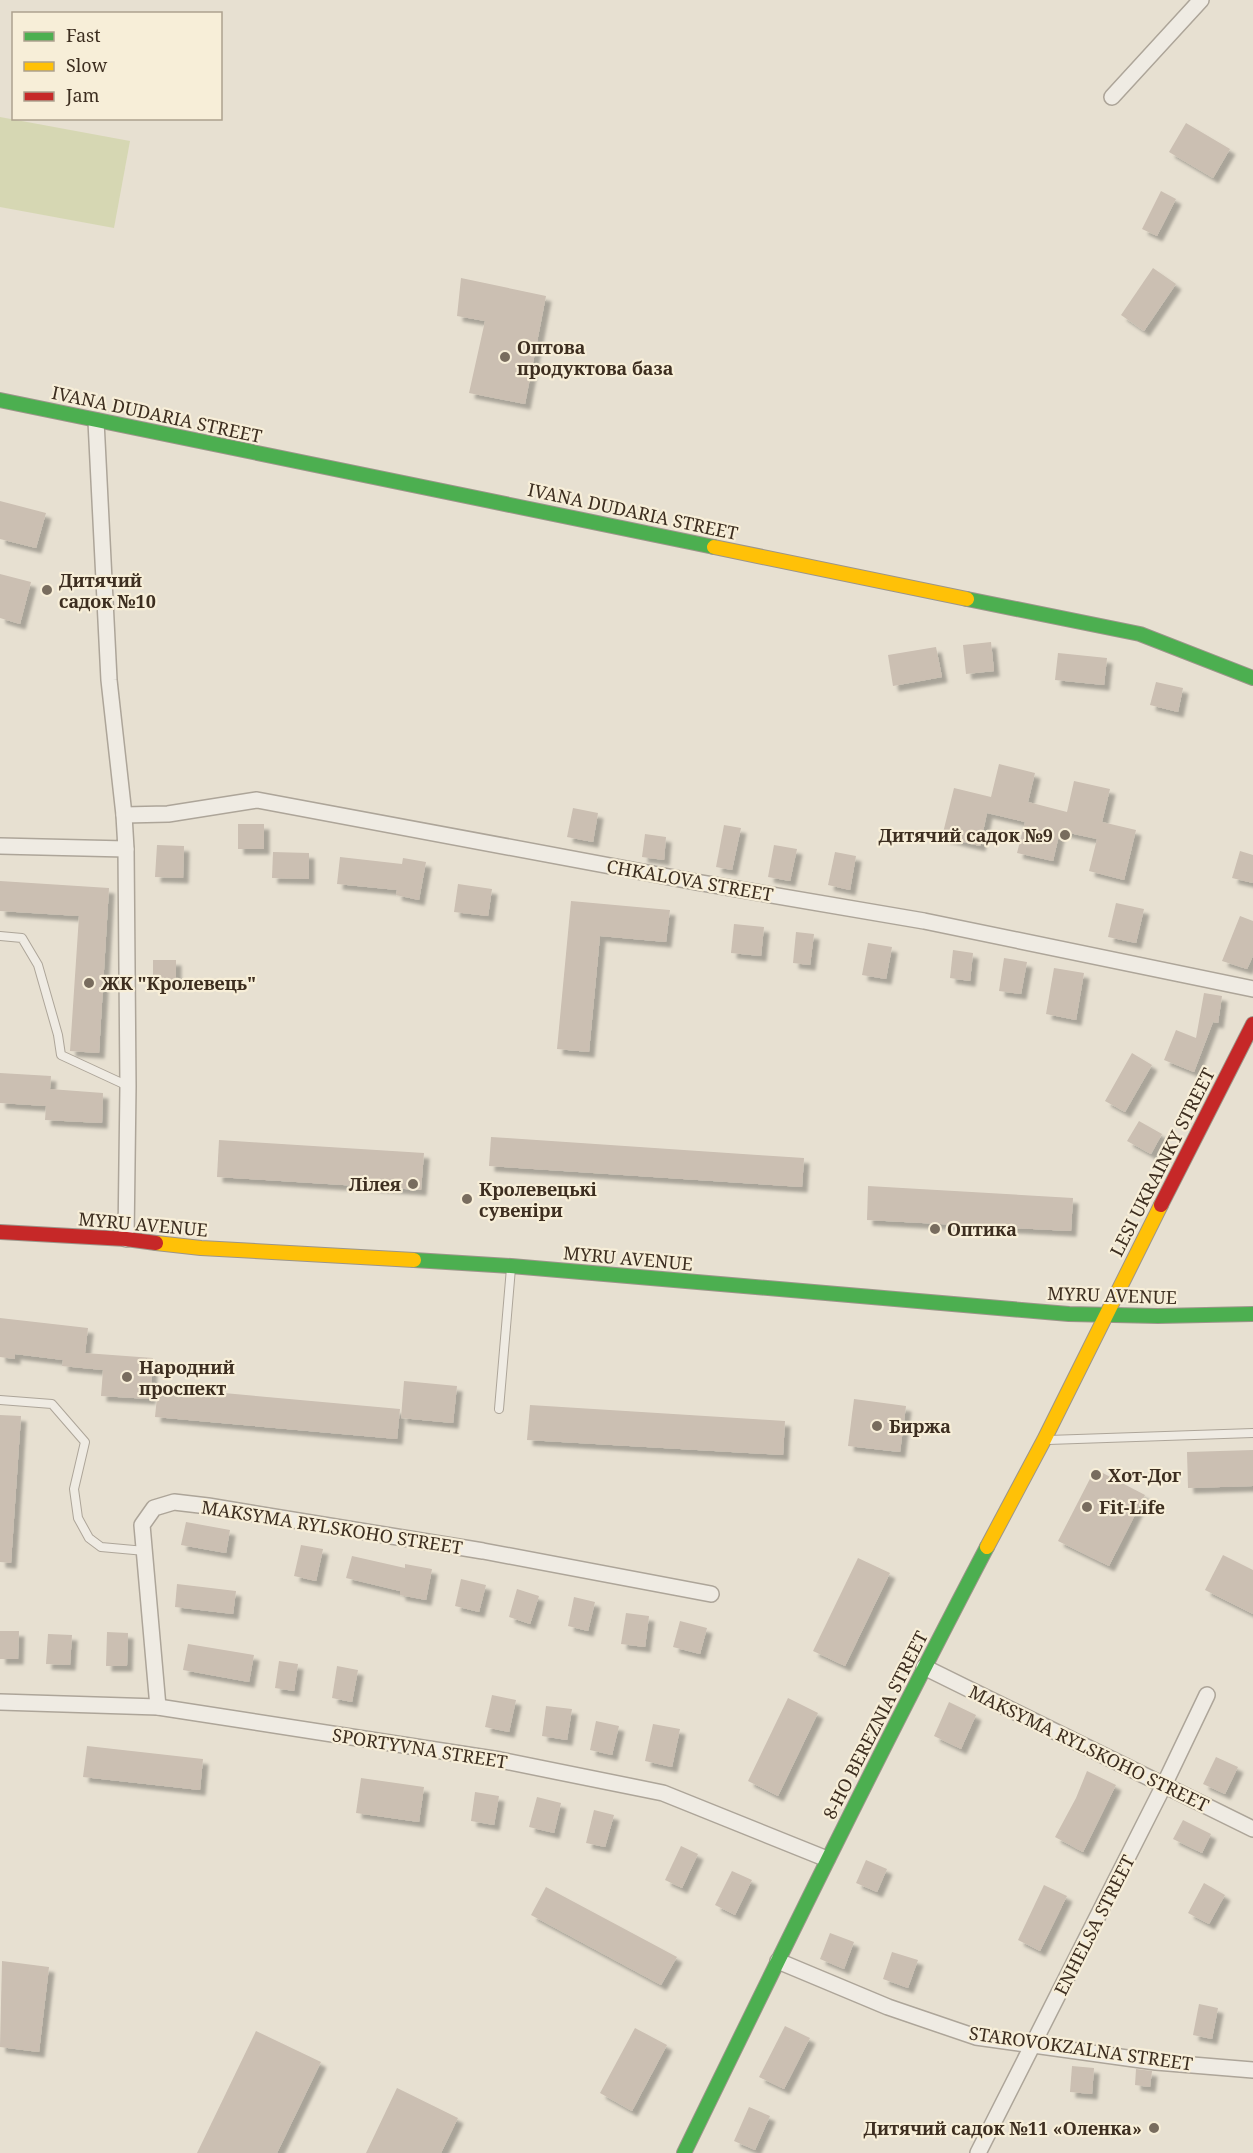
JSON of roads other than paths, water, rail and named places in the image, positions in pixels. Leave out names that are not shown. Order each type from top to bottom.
[{"type":"street","points":[[1112,97],[1201,0]]},
{"type":"street","name":"IVANA DUDARIA STREET","points":[[0,400],[1140,634],[1253,678]]},
{"type":"street","points":[[96,421],[109,680],[126,849],[128,1086],[126,1239]]},
{"type":"street","name":"CHKALOVA STREET","points":[[124,815],[168,814],[257,800],[685,880],[924,921],[1253,989]]},
{"type":"street","points":[[0,846],[126,849]]},
{"type":"street","name":"LESI UKRAINKY STREET","points":[[1104,1316],[1253,1024]]},
{"type":"street","name":"MYRU AVENUE","points":[[0,1232],[126,1239],[201,1248],[511,1266],[1104,1316],[1253,1314]]},
{"type":"street","name":"8-HO BEREZNIA STREET","points":[[684,2153],[827,1859],[924,1667],[1044,1440],[1104,1316]]},
{"type":"street","name":"MAKSYMA RYLSKOHO STREET","points":[[158,1707],[142,1525],[154,1508],[174,1502],[483,1551],[711,1594]]},
{"type":"street","name":"MAKSYMA RYLSKOHO STREET","points":[[924,1667],[1253,1829]]},
{"type":"street","name":"ENHELSA STREET","points":[[978,2153],[1034,2046],[1208,1695]]},
{"type":"street","name":"SPORTYVNA STREET","points":[[0,1702],[158,1707],[500,1760],[663,1793],[827,1859]]},
{"type":"street","name":"STAROVOKZALNA STREET","points":[[778,1962],[888,2007],[976,2037],[1156,2061],[1253,2070]]},
{"type":"lane","points":[[0,936],[22,938],[39,965],[62,1054],[128,1086]]},
{"type":"lane","points":[[499,1409],[511,1266]]},
{"type":"lane","points":[[0,1400],[52,1404],[86,1442],[74,1489],[78,1518],[89,1538],[101,1547],[146,1551]]},
{"type":"lane","points":[[1044,1440],[1253,1433]]},
{"type":"place","name":"Оптова продуктова база","points":[[505,357]]},
{"type":"place","name":"Дитячий садок №10","points":[[47,590]]},
{"type":"place","name":"Дитячий садок №9","points":[[1065,835]]},
{"type":"place","name":"ЖК \"Кролевець\"","points":[[89,983]]},
{"type":"place","name":"Лілея","points":[[413,1184]]},
{"type":"place","name":"Кролевецькі сувеніри","points":[[467,1199]]},
{"type":"place","name":"Оптика","points":[[935,1229]]},
{"type":"place","name":"Народний проспект","points":[[127,1377]]},
{"type":"place","name":"Биржа","points":[[877,1426]]},
{"type":"place","name":"Хот-Дог","points":[[1096,1475]]},
{"type":"place","name":"Fit-Life","points":[[1087,1507]]},
{"type":"place","name":"Дитячий садок №11 «Оленка»","points":[[1154,2128]]}]
